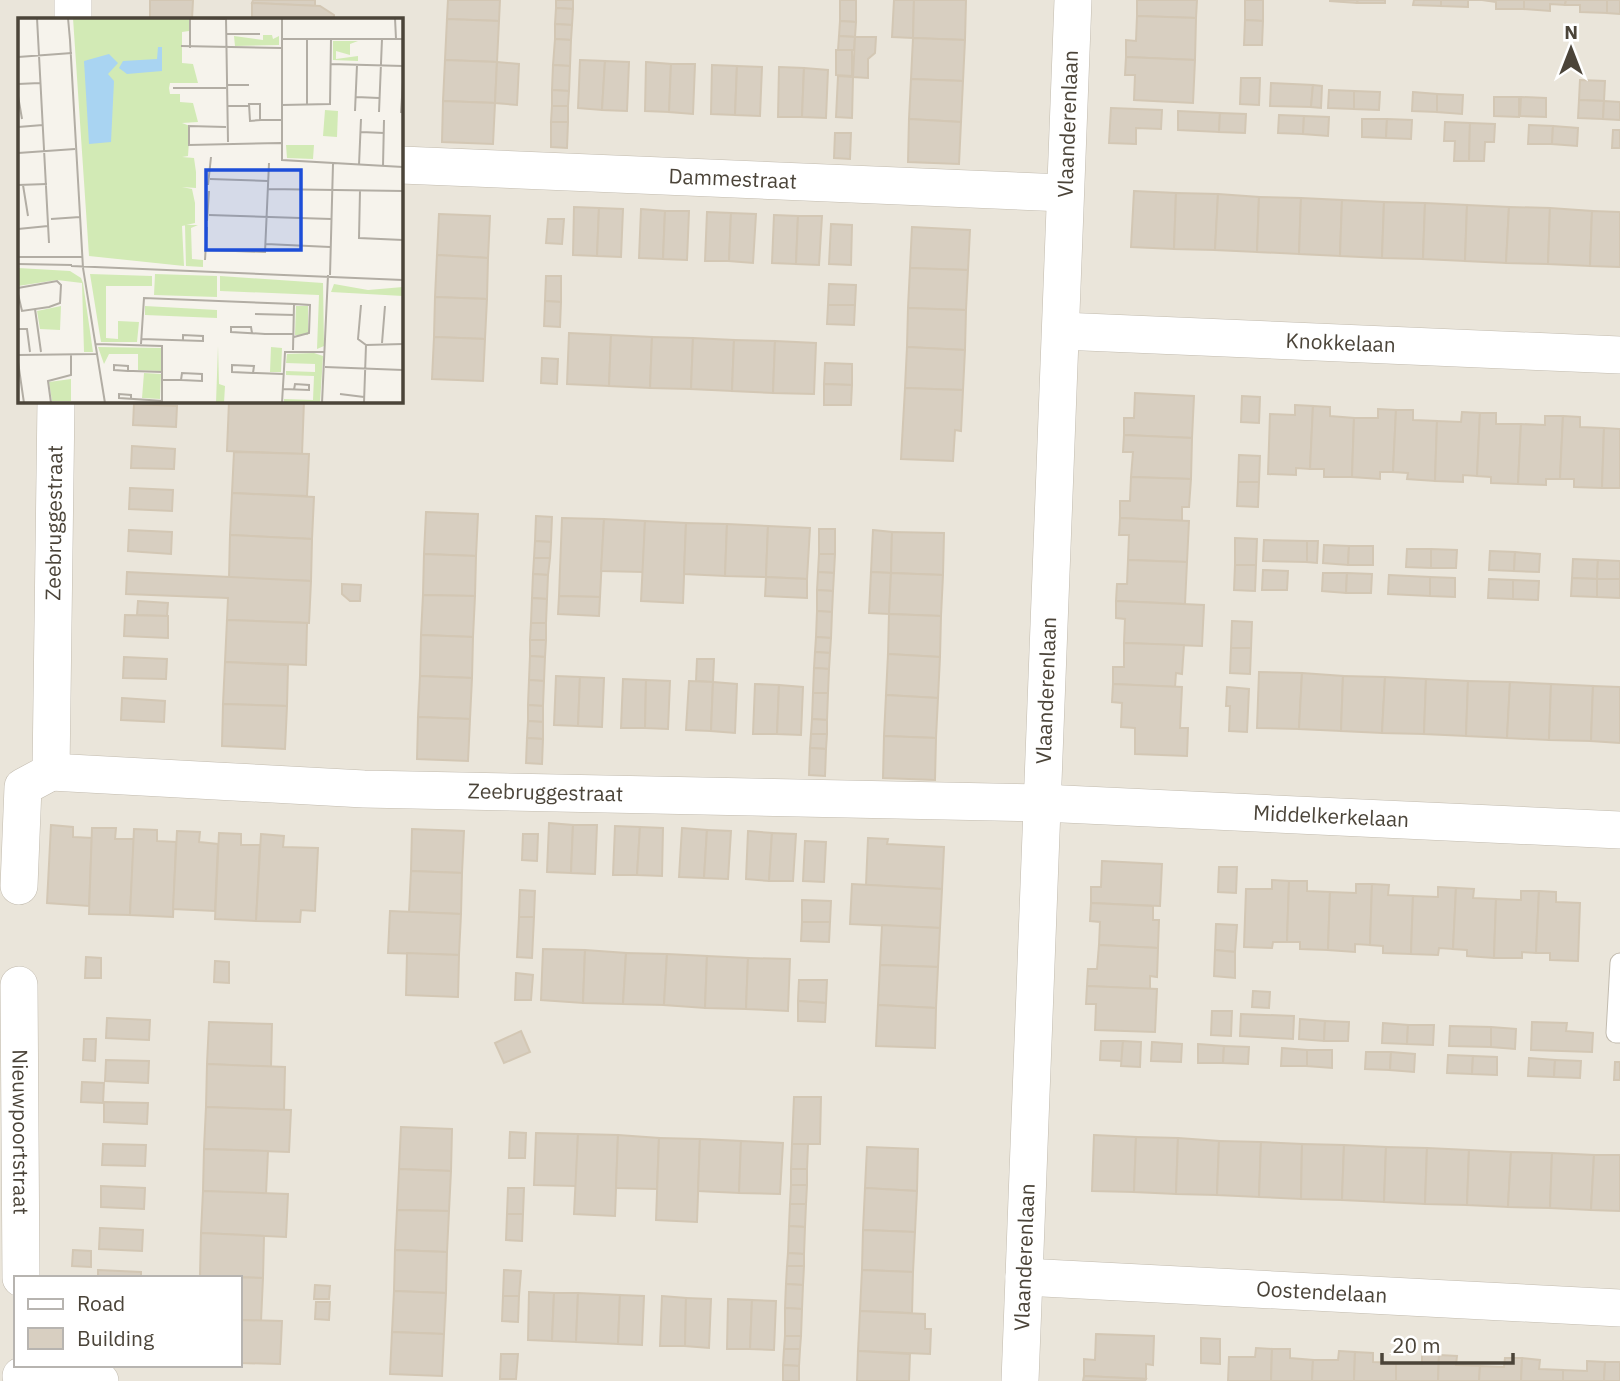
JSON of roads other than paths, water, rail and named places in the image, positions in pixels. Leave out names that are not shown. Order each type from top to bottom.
[{"type":"street","points":[[73,0],[73,18]]},
{"type":"street","name":"Vlaanderenlaan","points":[[1020,1381],[1073,0]]},
{"type":"street","name":"Dammestraat","points":[[402,165],[1064,193]]},
{"type":"street","name":"Knokkelaan","points":[[1061,331],[1620,355]]},
{"type":"street","name":"Zeebruggestraat","points":[[56,402],[51,772],[364,789],[1042,803]]},
{"type":"street","points":[[19,886],[23,786],[51,772]]},
{"type":"street","name":"Middelkerkelaan","points":[[1042,803],[1620,830]]},
{"type":"street","name":"Nieuwpoortstraat","points":[[19,985],[21,1276]]},
{"type":"street","name":"Oostendelaan","points":[[1024,1277],[1620,1308]]},
{"type":"street","points":[[19,1374],[100,1381]]},
{"type":"lane","points":[[1620,963],[1616,1033],[1620,1033]]}]
